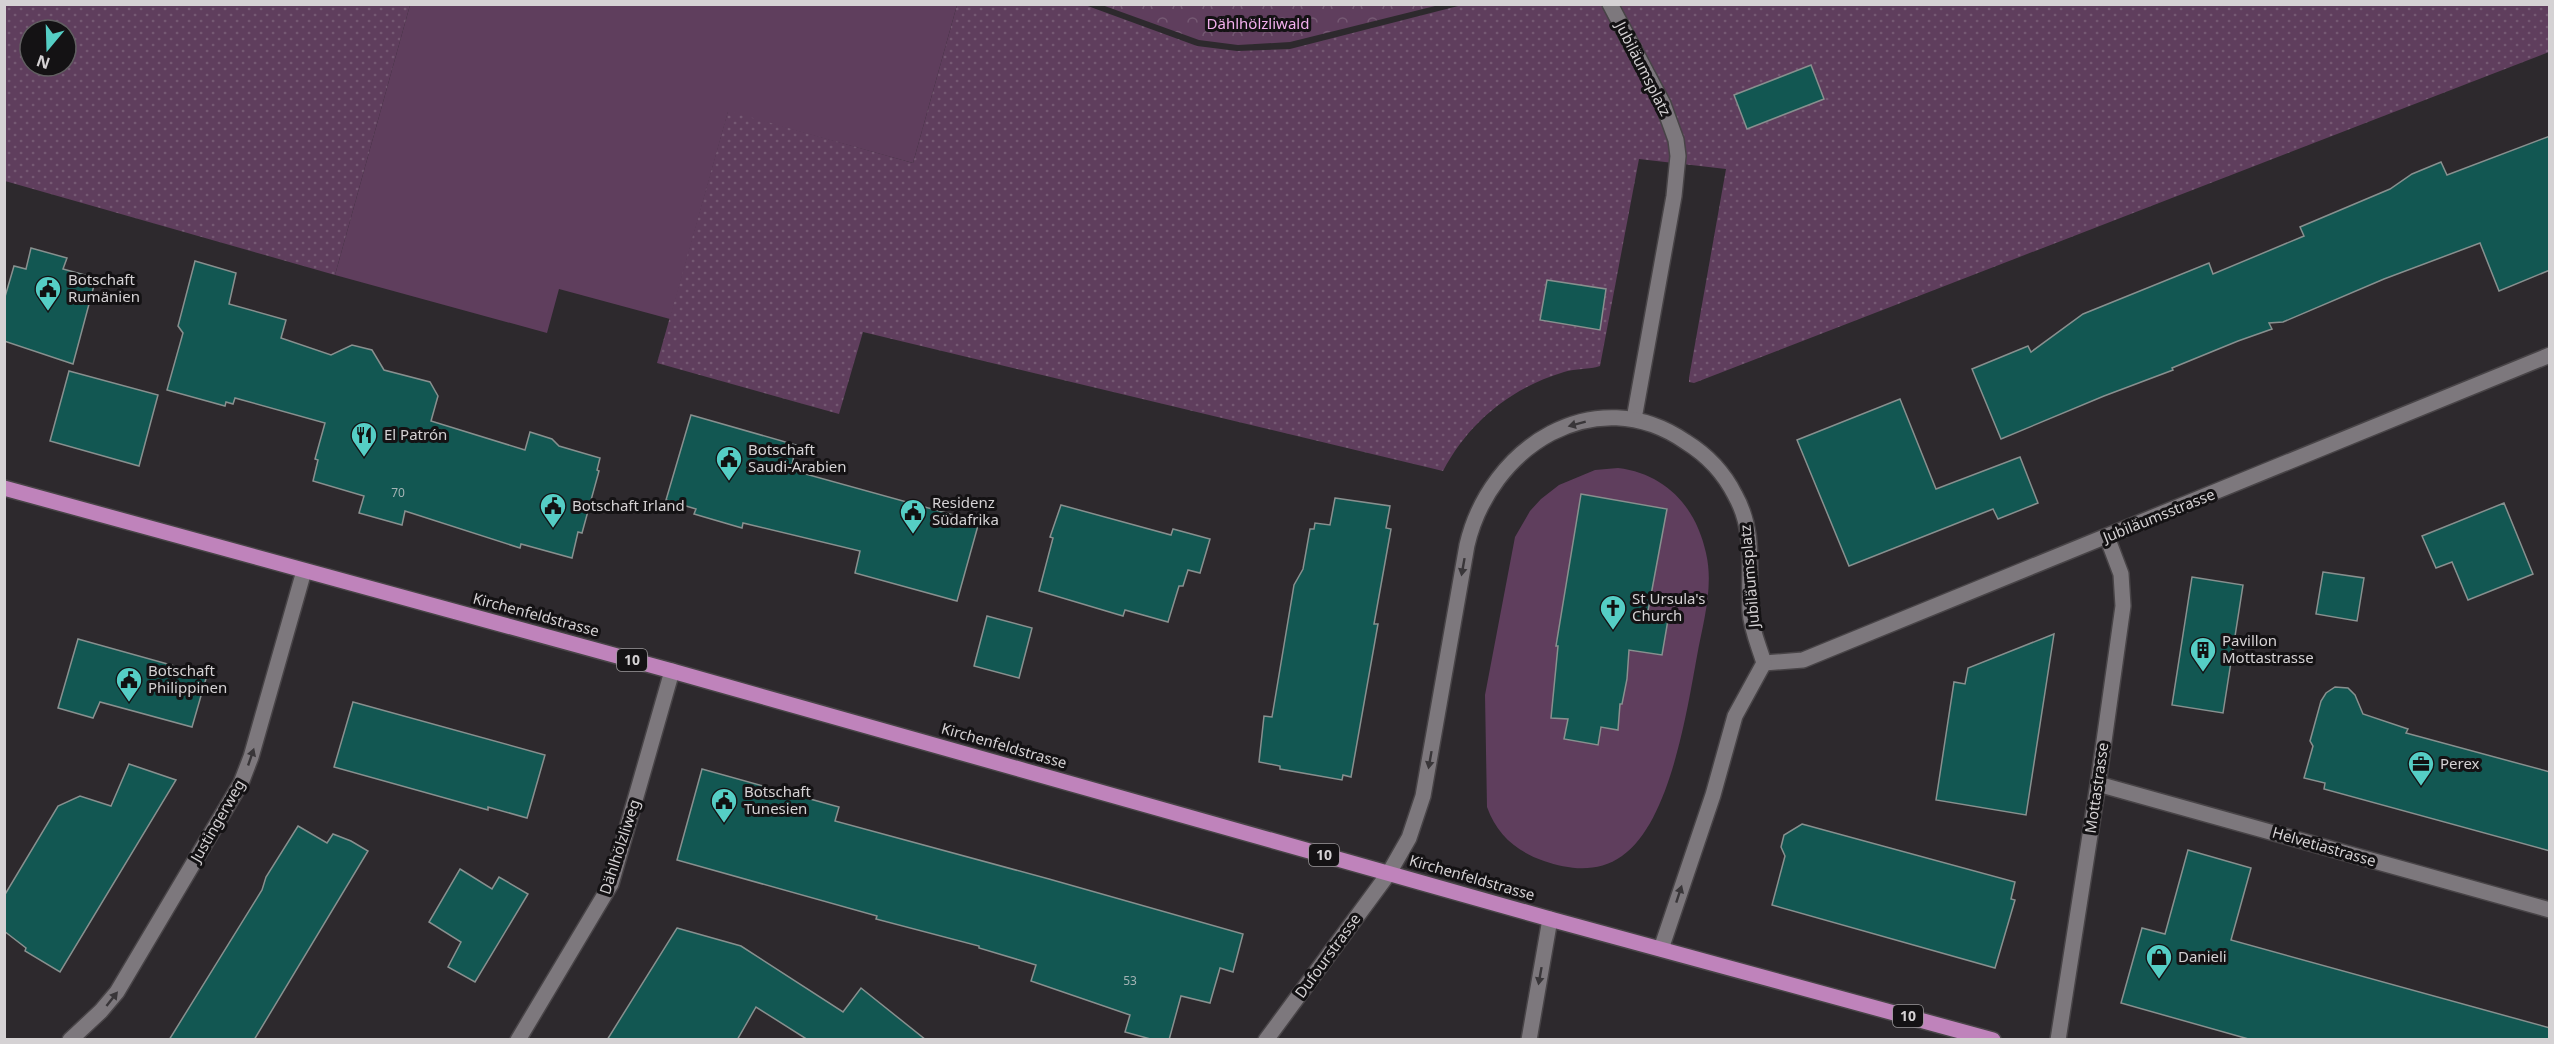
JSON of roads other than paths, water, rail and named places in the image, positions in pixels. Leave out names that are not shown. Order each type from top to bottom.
[{"type":"main road","name":"Kirchenfeldstrasse","points":[[4,488],[672,671],[1550,919],[1993,1040]]},
{"type":"street","name":"Jubiläumsplatz","points":[[1610,4],[1663,104],[1676,140],[1678,156],[1674,196],[1634,419]]},
{"type":"street","name":"Jubiläumsstrasse","points":[[1764,663],[1803,660],[2550,355]]},
{"type":"street","name":"Jubiläumsplatz","points":[[1389,873],[1409,838],[1424,796],[1467,545],[1477,509],[1508,466],[1550,433],[1582,422],[1609,418],[1634,419],[1666,429],[1695,447],[1719,471],[1736,495],[1747,523],[1751,562],[1750,612],[1764,663]]},
{"type":"street","name":"Mottastrasse","points":[[2058,1040],[2123,606],[2121,574],[2108,537]]},
{"type":"street","name":"Justingerweg","points":[[70,1040],[101,1011],[117,992],[235,794],[251,757],[304,571]]},
{"type":"street","points":[[1661,949],[1713,795],[1735,716],[1764,663]]},
{"type":"street","name":"Dählhölzliweg","points":[[518,1040],[611,884],[672,671]]},
{"type":"street","name":"Helvetiastrasse","points":[[2098,784],[2550,910]]},
{"type":"street","name":"Dufourstrasse","points":[[1266,1040],[1389,873]]},
{"type":"street","points":[[1529,1040],[1550,919]]},
{"type":"place","name":"Botschaft Rumänien","points":[[48,312]]},
{"type":"place","name":"El Patrón","points":[[364,458]]},
{"type":"place","name":"Botschaft Saudi-Arabien","points":[[729,482]]},
{"type":"place","name":"Botschaft Irland","points":[[553,529]]},
{"type":"place","name":"Residenz Südafrika","points":[[913,535]]},
{"type":"place","name":"St Ursula's Church","points":[[1613,631]]},
{"type":"place","name":"Pavillon Mottastrasse","points":[[2203,673]]},
{"type":"place","name":"Botschaft Philippinen","points":[[129,703]]},
{"type":"place","name":"Perex","points":[[2421,787]]},
{"type":"place","name":"Botschaft Tunesien","points":[[724,824]]},
{"type":"place","name":"Danieli","points":[[2159,980]]},
{"type":"park label","name":"Dählhölzliwald","points":[[1258,24]]}]
